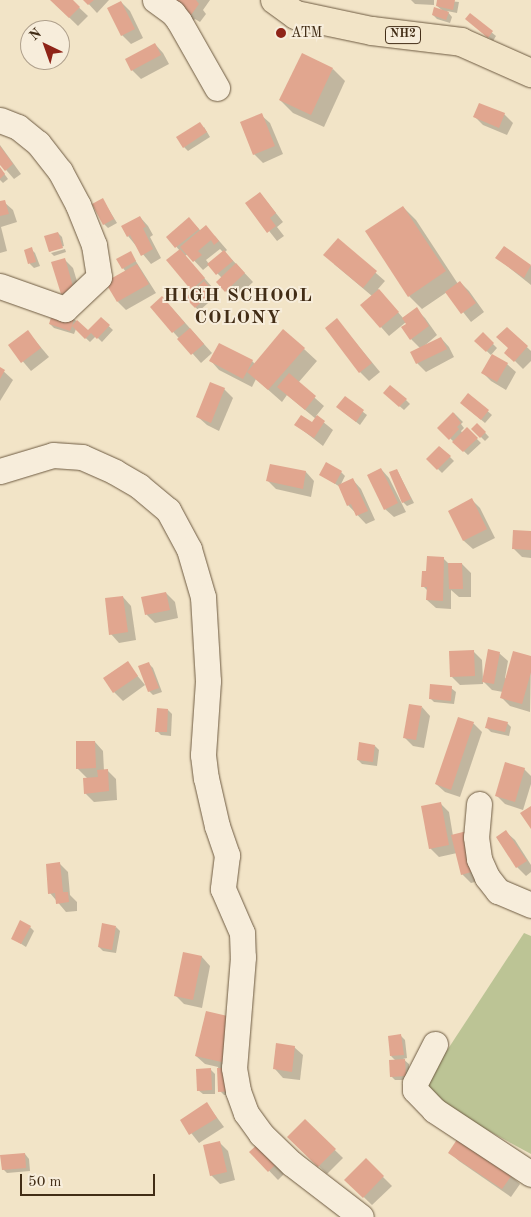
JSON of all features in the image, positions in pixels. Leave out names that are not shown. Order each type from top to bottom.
[{"type":"highway","name":"NH2","points":[[275,0],[296,15],[372,31],[461,42],[531,73]]},
{"type":"street","points":[[155,0],[173,13],[179,21],[217,88]]},
{"type":"street","points":[[0,120],[18,127],[38,144],[60,171],[78,205],[94,245],[99,277],[65,308],[0,286]]},
{"type":"street","points":[[0,471],[53,455],[82,457],[115,472],[139,486],[168,510],[189,550],[204,606],[208,681],[204,747],[206,778],[217,826],[227,855],[223,889],[242,933],[243,957],[234,1068],[238,1091],[246,1113],[261,1134],[291,1163],[361,1217]]},
{"type":"street","points":[[479,804],[476,837],[479,859],[487,877],[498,891],[531,905]]},
{"type":"street","points":[[435,1044],[415,1083],[415,1090],[434,1110],[531,1174]]},
{"type":"green space","points":[[524,933],[531,936],[531,1154],[443,1106],[425,1084]]},
{"type":"building","points":[[50,0],[73,0],[80,7],[69,18]]},
{"type":"building","points":[[83,0],[94,0],[88,5]]},
{"type":"building","points":[[165,0],[196,0],[199,4],[191,15]]},
{"type":"building","points":[[437,0],[455,0],[453,10],[436,6]]},
{"type":"building","points":[[121,1],[135,29],[121,36],[107,8]]},
{"type":"building","points":[[434,7],[449,12],[446,20],[432,15]]},
{"type":"building","points":[[470,13],[493,31],[488,38],[465,19]]},
{"type":"building","points":[[155,43],[161,55],[131,71],[125,59]]},
{"type":"building","points":[[302,53],[333,68],[311,115],[279,100]]},
{"type":"building","points":[[479,103],[505,113],[499,128],[473,117]]},
{"type":"building","points":[[262,113],[275,146],[253,155],[240,122]]},
{"type":"building","points":[[200,122],[207,132],[183,148],[176,137]]},
{"type":"building","points":[[0,146],[13,164],[5,171],[0,165]]},
{"type":"building","points":[[0,167],[5,174],[0,179]]},
{"type":"building","points":[[260,192],[276,213],[270,218],[276,226],[267,233],[245,203]]},
{"type":"building","points":[[103,198],[114,219],[103,225],[92,204]]},
{"type":"building","points":[[5,200],[9,214],[0,216],[0,201]]},
{"type":"building","points":[[403,206],[446,271],[408,297],[365,231]]},
{"type":"building","points":[[140,216],[146,227],[143,228],[153,249],[141,256],[130,235],[127,237],[121,226]]},
{"type":"building","points":[[189,217],[199,229],[175,248],[166,237]]},
{"type":"building","points":[[206,225],[219,241],[214,245],[211,240],[198,251],[202,255],[193,262],[180,247]]},
{"type":"building","points":[[58,232],[63,248],[49,252],[44,236]]},
{"type":"building","points":[[338,238],[377,271],[363,288],[323,255]]},
{"type":"building","points":[[504,246],[531,265],[524,278],[495,258]]},
{"type":"building","points":[[32,247],[36,262],[28,264],[24,250]]},
{"type":"building","points":[[180,249],[205,278],[191,290],[166,260]]},
{"type":"building","points":[[224,250],[233,261],[216,275],[207,264]]},
{"type":"building","points":[[131,251],[136,261],[122,269],[116,259]]},
{"type":"building","points":[[65,258],[74,290],[61,294],[51,262]]},
{"type":"building","points":[[236,263],[245,273],[225,292],[216,282]]},
{"type":"building","points":[[137,264],[149,284],[117,302],[105,282]]},
{"type":"building","points":[[204,281],[213,291],[195,308],[185,298]]},
{"type":"building","points":[[460,281],[476,303],[461,314],[445,292]]},
{"type":"building","points":[[379,289],[399,312],[380,328],[360,305]]},
{"type":"building","points":[[162,296],[185,323],[172,333],[150,307]]},
{"type":"building","points":[[417,307],[429,326],[410,340],[401,327],[406,324],[402,318]]},
{"type":"building","points":[[53,311],[74,318],[70,331],[49,324]]},
{"type":"building","points":[[101,317],[110,325],[97,339],[91,333],[85,339],[72,326],[77,320],[88,330]]},
{"type":"building","points":[[337,318],[372,363],[359,373],[325,328]]},
{"type":"building","points":[[507,327],[528,346],[514,362],[504,353],[508,348],[496,337]]},
{"type":"building","points":[[190,328],[204,344],[191,355],[177,339]]},
{"type":"building","points":[[283,329],[305,348],[268,390],[247,372]]},
{"type":"building","points":[[28,330],[41,348],[21,363],[8,345]]},
{"type":"building","points":[[483,332],[494,343],[486,352],[474,341]]},
{"type":"building","points":[[441,337],[447,349],[416,364],[410,352]]},
{"type":"building","points":[[219,343],[253,360],[243,379],[209,361]]},
{"type":"building","points":[[492,354],[508,363],[497,382],[481,373]]},
{"type":"building","points":[[0,367],[5,370],[0,379]]},
{"type":"building","points":[[289,373],[316,396],[305,410],[277,387]]},
{"type":"building","points":[[210,382],[225,388],[211,423],[196,417]]},
{"type":"building","points":[[390,385],[407,399],[399,407],[383,393]]},
{"type":"building","points":[[468,393],[489,410],[481,420],[460,403]]},
{"type":"building","points":[[345,396],[364,410],[356,422],[336,407]]},
{"type":"building","points":[[453,412],[461,423],[457,427],[459,429],[449,440],[437,428]]},
{"type":"building","points":[[301,415],[312,422],[317,415],[325,421],[314,438],[294,425]]},
{"type":"building","points":[[477,423],[486,432],[480,438],[471,429]]},
{"type":"building","points":[[467,427],[478,438],[463,452],[452,442]]},
{"type":"building","points":[[439,446],[451,456],[437,470],[426,459]]},
{"type":"building","points":[[326,462],[342,471],[335,484],[319,475]]},
{"type":"building","points":[[270,464],[306,471],[303,489],[266,481]]},
{"type":"building","points":[[381,468],[398,503],[384,510],[367,475]]},
{"type":"building","points":[[397,469],[411,499],[402,503],[389,472]]},
{"type":"building","points":[[353,478],[368,511],[356,516],[351,504],[347,506],[338,485]]},
{"type":"building","points":[[472,498],[487,529],[463,541],[448,511]]},
{"type":"building","points":[[513,530],[531,531],[531,550],[512,549]]},
{"type":"building","points":[[427,556],[444,557],[443,601],[426,600],[427,587],[421,587],[422,571],[426,571]]},
{"type":"building","points":[[448,563],[462,563],[463,589],[449,589]]},
{"type":"building","points":[[166,592],[170,610],[145,615],[141,597]]},
{"type":"building","points":[[123,596],[128,632],[109,635],[105,598]]},
{"type":"building","points":[[488,649],[500,652],[494,684],[482,682]]},
{"type":"building","points":[[474,650],[475,676],[450,677],[449,651]]},
{"type":"building","points":[[513,651],[531,656],[531,672],[522,704],[500,698]]},
{"type":"building","points":[[128,661],[138,676],[113,693],[103,678]]},
{"type":"building","points":[[149,662],[159,688],[148,692],[138,666]]},
{"type":"building","points":[[430,684],[452,686],[451,701],[429,699]]},
{"type":"building","points":[[409,704],[422,706],[416,740],[403,738]]},
{"type":"building","points":[[157,708],[168,709],[167,732],[155,732]]},
{"type":"building","points":[[458,717],[474,722],[451,790],[435,784]]},
{"type":"building","points":[[488,717],[508,722],[505,732],[485,728]]},
{"type":"building","points":[[76,741],[95,741],[96,768],[76,769]]},
{"type":"building","points":[[359,742],[375,745],[373,762],[357,760]]},
{"type":"building","points":[[505,762],[525,768],[515,802],[495,796]]},
{"type":"building","points":[[108,769],[109,791],[84,794],[83,778],[98,777],[97,770]]},
{"type":"building","points":[[441,802],[449,845],[429,849],[421,806]]},
{"type":"building","points":[[531,806],[531,829],[520,813]]},
{"type":"building","points":[[506,830],[527,861],[516,868],[496,837]]},
{"type":"building","points":[[467,831],[478,870],[461,875],[451,835]]},
{"type":"building","points":[[60,862],[63,892],[68,892],[69,902],[56,904],[55,893],[48,894],[46,864]]},
{"type":"building","points":[[20,920],[31,926],[21,944],[11,939]]},
{"type":"building","points":[[102,923],[116,926],[112,950],[98,947]]},
{"type":"building","points":[[183,952],[202,956],[193,1000],[174,996]]},
{"type":"building","points":[[206,1011],[236,1018],[226,1063],[195,1056]]},
{"type":"building","points":[[401,1034],[404,1055],[390,1056],[388,1036]]},
{"type":"building","points":[[276,1043],[295,1046],[292,1072],[273,1069]]},
{"type":"building","points":[[405,1059],[406,1076],[390,1077],[389,1060]]},
{"type":"building","points":[[211,1068],[212,1090],[197,1091],[196,1069]]},
{"type":"building","points":[[217,1068],[231,1068],[232,1091],[218,1092]]},
{"type":"building","points":[[207,1102],[217,1118],[189,1135],[180,1120]]},
{"type":"building","points":[[305,1119],[336,1149],[318,1167],[287,1137]]},
{"type":"building","points":[[458,1138],[512,1175],[502,1189],[448,1153]]},
{"type":"building","points":[[220,1141],[227,1172],[210,1176],[203,1145]]},
{"type":"building","points":[[260,1142],[279,1161],[268,1172],[249,1152]]},
{"type":"building","points":[[25,1153],[26,1168],[2,1170],[0,1155]]},
{"type":"building","points":[[366,1158],[384,1176],[363,1198],[344,1180]]},
{"type":"place","name":"ATM","points":[[281,33]]},
{"type":"district","name":"HIGH SCHOOL COLONY","points":[[238,308]]}]
